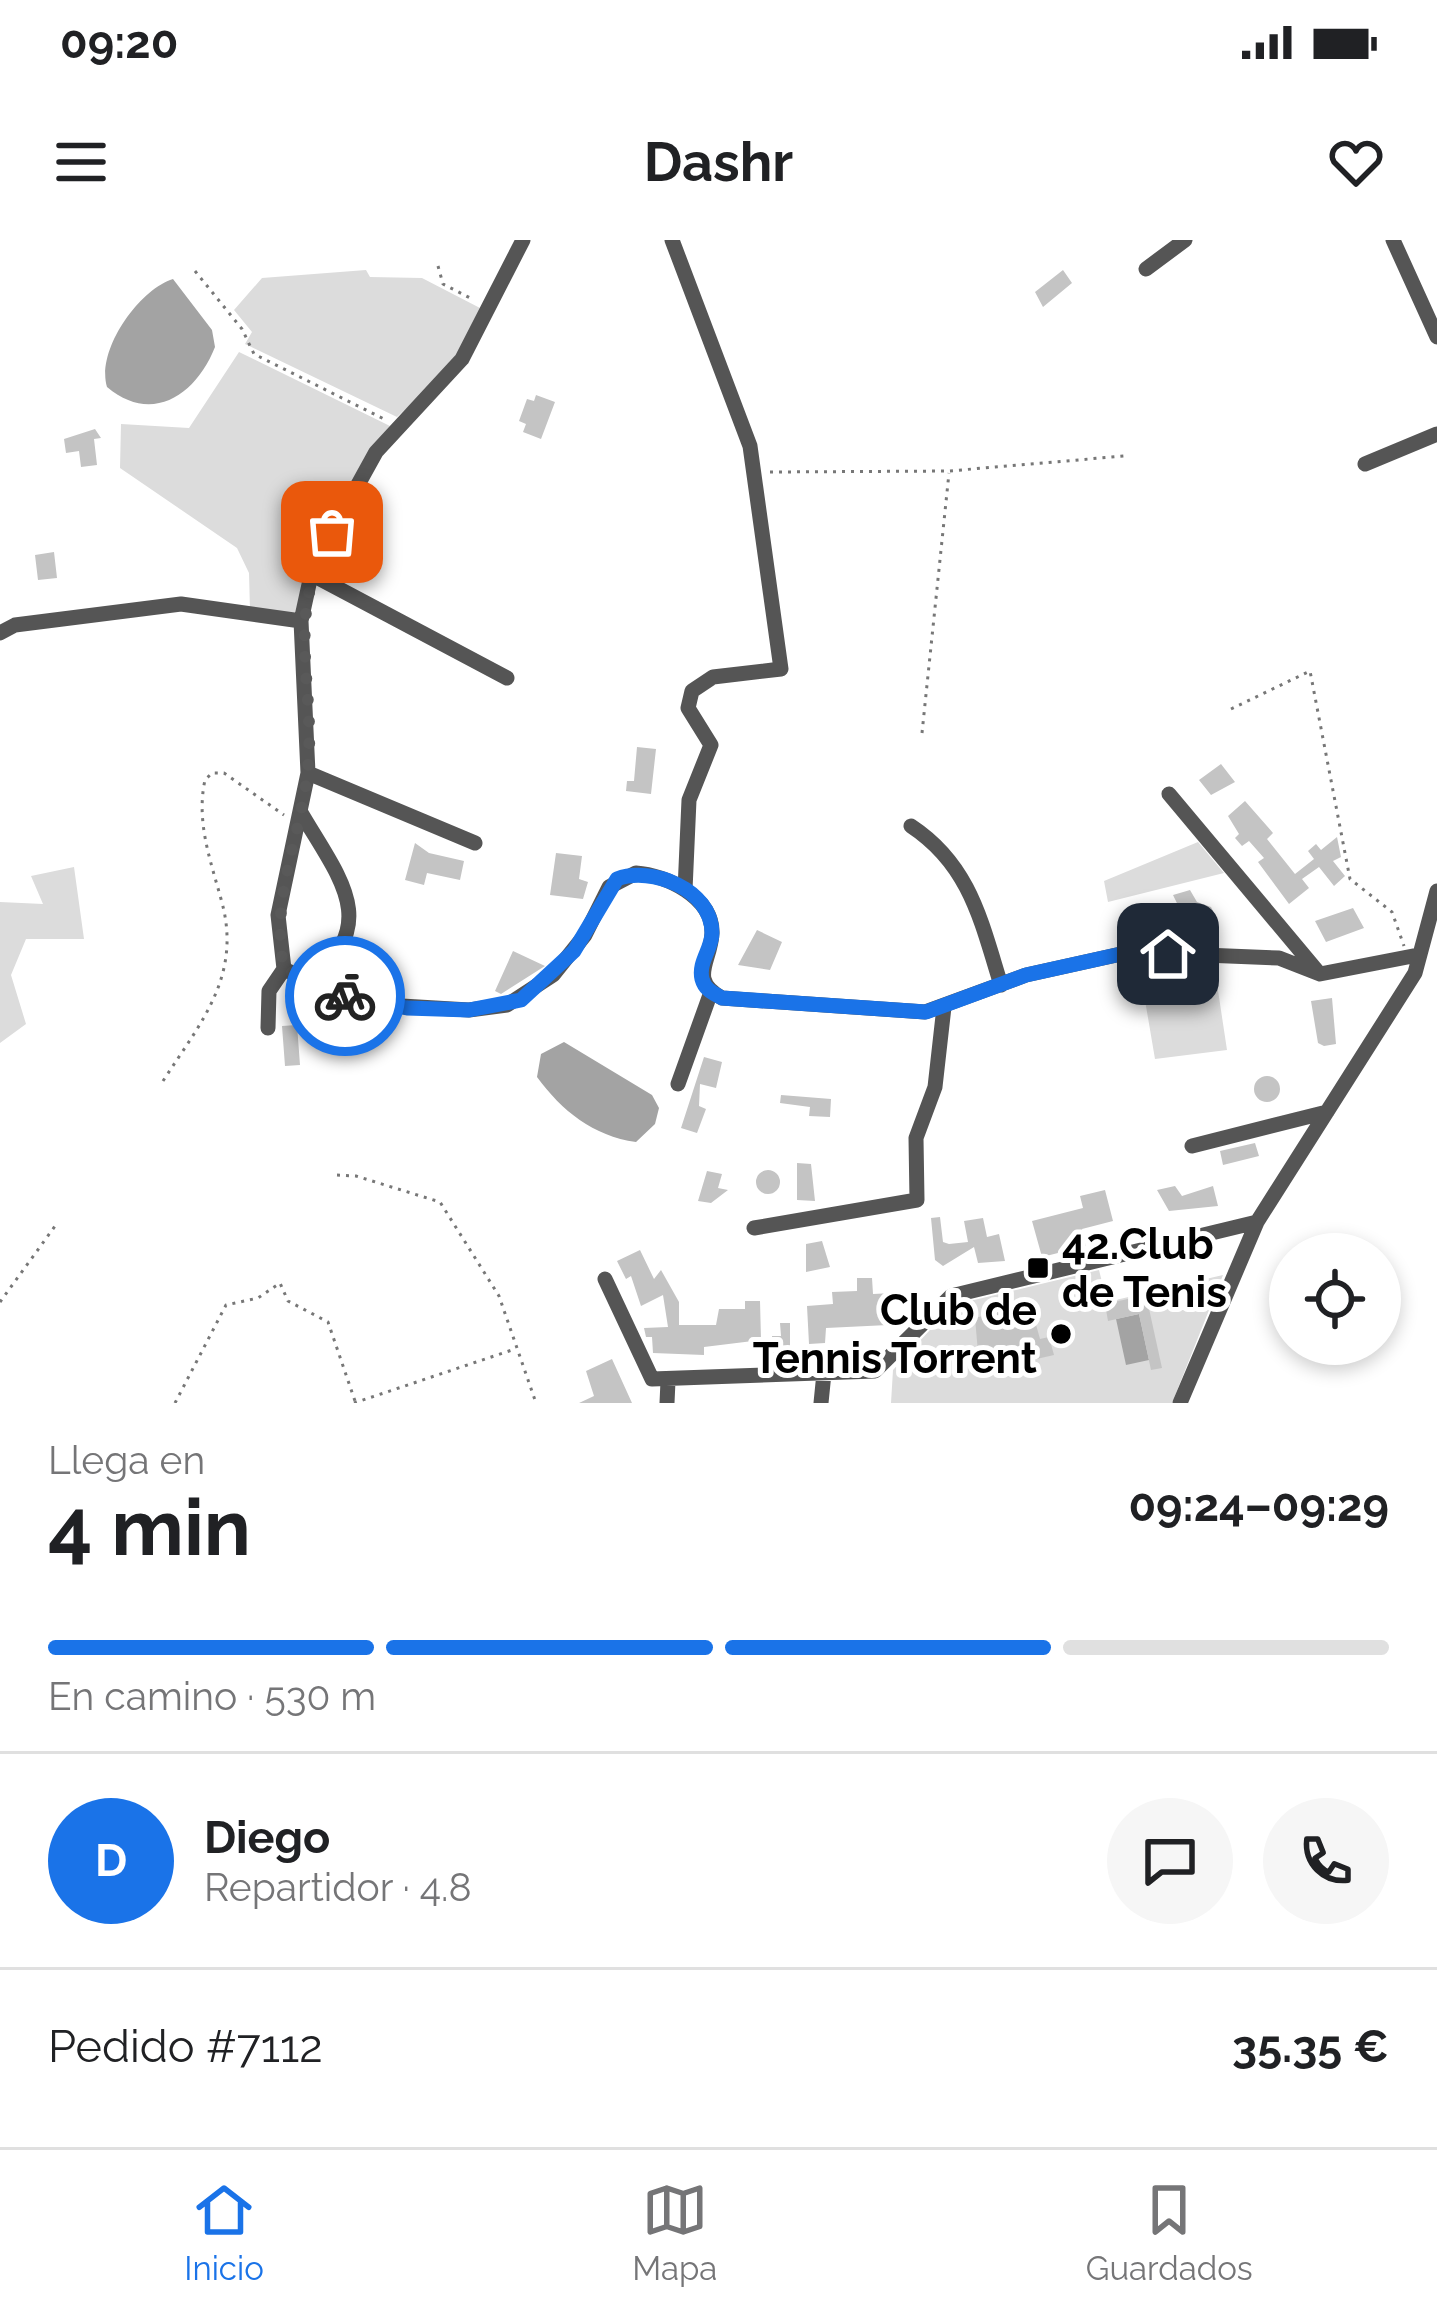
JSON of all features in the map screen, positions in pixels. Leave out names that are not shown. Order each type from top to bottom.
[{"type":"street","points":[[268,1028],[269,992],[284,969],[278,915],[308,773],[301,621],[311,574],[376,452],[396,425],[462,359],[523,240]]},
{"type":"street","points":[[672,240],[757,472],[781,669],[713,677],[692,692],[688,708],[706,732],[710,756],[689,800],[685,890]]},
{"type":"street","points":[[1146,269],[1186,240]]},
{"type":"street","points":[[1393,240],[1437,337]]},
{"type":"street","points":[[1365,464],[1437,434]]},
{"type":"street","points":[[311,574],[507,678]]},
{"type":"street","points":[[0,633],[15,625],[181,604],[301,621]]},
{"type":"street","points":[[308,773],[475,843]]},
{"type":"street","points":[[1169,794],[1319,974]]},
{"type":"street","points":[[299,817],[342,888],[351,925],[343,951],[309,980]]},
{"type":"street","points":[[911,826],[936,842],[973,892],[1001,985]]},
{"type":"street","points":[[284,969],[385,1005],[469,1010],[507,1005],[553,975],[617,879],[647,873],[685,890],[710,924],[701,976],[711,992],[722,998],[926,1012],[1001,985],[1130,952],[1280,958],[1319,974],[1413,956]]},
{"type":"street","points":[[1180,1403],[1257,1222],[1415,973],[1413,956],[1437,891]]},
{"type":"street","points":[[678,1084],[711,992]]},
{"type":"street","points":[[754,1228],[916,1200],[916,1138],[935,1087],[944,1007]]},
{"type":"street","points":[[1192,1146],[1328,1112]]},
{"type":"street","points":[[605,1280],[652,1379],[875,1371],[951,1296],[1257,1222]]},
{"type":"street","points":[[821,1403],[824,1373]]},
{"type":"street","points":[[667,1403],[668,1381]]},
{"type":"path","points":[[438,266],[442,284],[486,306]]},
{"type":"path","points":[[194,271],[242,329],[254,354],[396,425]]},
{"type":"path","points":[[757,472],[949,471],[1124,456]]},
{"type":"path","points":[[922,733],[949,471]]},
{"type":"path","points":[[1231,709],[1310,671],[1350,879],[1392,912],[1413,956]]},
{"type":"path","points":[[164,1081],[212,1010],[220,985],[223,903],[204,853],[205,779],[212,772],[224,773],[299,817]]},
{"type":"path","points":[[337,1175],[356,1176],[440,1202],[499,1296],[536,1403]]},
{"type":"path","points":[[0,1302],[58,1222]]},
{"type":"path","points":[[175,1403],[226,1305],[258,1298],[280,1283],[288,1300],[328,1322],[355,1402],[514,1348]]},
{"type":"shaded area","points":[[366,270],[370,277],[422,278],[480,308],[456,354],[397,417],[245,344],[252,332],[234,310],[262,278]]},
{"type":"shaded area","points":[[173,279],[212,330],[215,347],[184,391],[156,404],[140,404],[107,387],[108,356],[134,309],[146,295]]},
{"type":"shaded area","points":[[239,352],[390,426],[364,465],[295,614],[250,610],[249,573],[237,548],[120,468],[121,424],[189,428]]},
{"type":"shaded area","points":[[1198,842],[1224,873],[1108,902],[1104,881]]},
{"type":"shaded area","points":[[74,867],[84,939],[26,939],[11,975],[26,1024],[0,1043],[0,902],[43,904],[31,876]]},
{"type":"shaded area","points":[[1138,959],[1214,964],[1227,1050],[1155,1059]]},
{"type":"shaded area","points":[[564,1042],[652,1095],[659,1108],[655,1124],[636,1142],[580,1120],[537,1077],[541,1054]]},
{"type":"shaded area","name":"Club de Tennis Torrent","points":[[1099,1270],[1107,1302],[1223,1275],[1172,1403],[891,1403],[893,1370],[953,1305]]},
{"type":"shaded area","points":[[1139,1314],[1149,1360],[1126,1365],[1116,1319]]},
{"type":"building","points":[[1063,270],[1072,283],[1043,307],[1035,292]]},
{"type":"building","points":[[536,395],[555,402],[541,439],[523,432],[526,424],[519,421],[527,399],[534,401]]},
{"type":"building","points":[[95,429],[101,438],[94,439],[97,465],[81,467],[79,451],[66,453],[64,439]]},
{"type":"building","points":[[54,552],[57,578],[38,580],[35,555]]},
{"type":"building","points":[[637,747],[656,749],[651,794],[626,791],[627,781],[634,781]]},
{"type":"building","points":[[1221,764],[1235,782],[1211,795],[1199,780]]},
{"type":"building","points":[[1245,801],[1273,833],[1267,839],[1295,874],[1314,859],[1308,851],[1316,844],[1321,850],[1337,837],[1341,857],[1333,861],[1345,876],[1334,886],[1319,867],[1302,879],[1309,888],[1289,904],[1258,862],[1264,858],[1249,841],[1242,846],[1235,838],[1239,834],[1228,816]]},
{"type":"building","points":[[415,843],[429,853],[464,861],[460,880],[427,873],[424,885],[405,880]]},
{"type":"building","points":[[556,853],[582,856],[579,879],[588,882],[583,899],[550,895]]},
{"type":"building","points":[[1190,890],[1197,902],[1211,907],[1218,921],[1214,930],[1194,938],[1173,895]]},
{"type":"building","points":[[1353,908],[1364,928],[1326,942],[1315,921]]},
{"type":"building","points":[[757,930],[782,942],[770,970],[738,965]]},
{"type":"building","points":[[513,951],[545,966],[501,994],[495,991]]},
{"type":"building","points":[[1332,998],[1336,1044],[1324,1046],[1318,1043],[1311,1001]]},
{"type":"building","points":[[297,1025],[300,1065],[285,1066],[282,1026]]},
{"type":"building","points":[[704,1057],[722,1062],[716,1088],[700,1084],[699,1106],[706,1109],[697,1133],[681,1128]]},
{"type":"building","points":[[1267,1076],[1280,1089],[1267,1102],[1254,1089]]},
{"type":"building","points":[[781,1095],[831,1099],[830,1117],[809,1116],[810,1107],[780,1103]]},
{"type":"building","points":[[1255,1143],[1259,1156],[1223,1165],[1220,1151]]},
{"type":"building","points":[[797,1163],[811,1164],[815,1201],[797,1200]]},
{"type":"building","points":[[768,1170],[777,1173],[777,1191],[768,1194],[759,1191],[756,1182],[759,1173]]},
{"type":"building","points":[[707,1171],[722,1174],[718,1188],[728,1190],[711,1203],[698,1201]]},
{"type":"building","points":[[1175,1186],[1182,1196],[1213,1186],[1218,1206],[1169,1211],[1157,1190]]},
{"type":"building","points":[[1105,1190],[1113,1221],[1082,1229],[1086,1246],[1042,1257],[1032,1221],[1083,1208],[1080,1196]]},
{"type":"building","points":[[940,1217],[943,1242],[949,1244],[968,1242],[964,1221],[983,1218],[987,1237],[999,1234],[1005,1261],[978,1263],[974,1247],[943,1266],[935,1260],[931,1218]]},
{"type":"building","points":[[822,1241],[830,1267],[806,1272],[806,1244]]},
{"type":"building","points":[[640,1250],[654,1279],[661,1270],[679,1302],[679,1325],[716,1325],[719,1309],[745,1309],[745,1301],[760,1301],[761,1340],[704,1347],[704,1355],[653,1353],[652,1337],[646,1337],[644,1328],[668,1327],[663,1295],[641,1306],[631,1276],[626,1279],[617,1261]]},
{"type":"building","points":[[857,1278],[872,1278],[873,1294],[893,1293],[888,1325],[826,1328],[825,1343],[809,1344],[807,1306],[833,1304],[832,1292],[857,1291]]},
{"type":"building","points":[[1146,1295],[1162,1368],[1151,1370],[1139,1314],[1108,1321],[1105,1304]]},
{"type":"building","points":[[1030,1303],[1040,1339],[1049,1337],[1054,1355],[988,1370],[987,1362],[979,1364],[975,1318]]},
{"type":"building","points":[[780,1323],[790,1323],[790,1355],[772,1355],[772,1336],[781,1336]]},
{"type":"building","points":[[612,1359],[632,1403],[579,1403],[594,1396],[586,1371]]},
{"type":"way so far","points":[[332,532],[313,566],[301,621],[308,773],[276,932],[284,969],[345,996]]},
{"type":"place","name":"42.Club de Tenis","points":[[1038,1268]]},
{"type":"place","name":"Club de Tennis Torrent","points":[[1061,1334]]},
{"type":"route","points":[[345,996],[407,1008],[469,1010],[521,1000],[574,951],[609,887],[637,872],[676,884],[699,904],[712,934],[701,976],[708,990],[722,998],[926,1012],[1026,975],[1130,952],[1168,954]]}]
